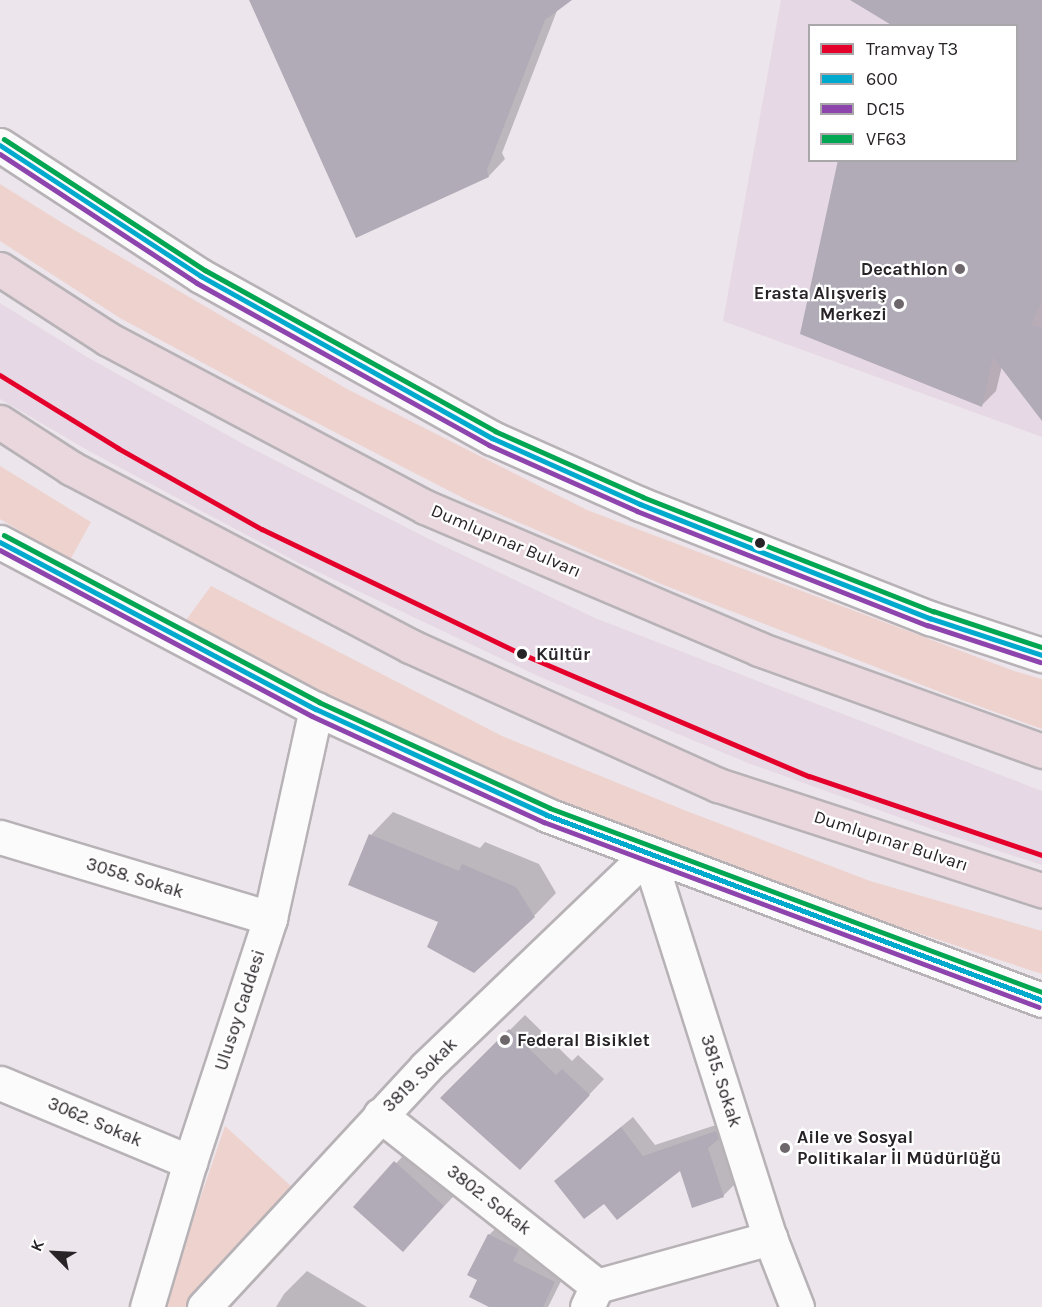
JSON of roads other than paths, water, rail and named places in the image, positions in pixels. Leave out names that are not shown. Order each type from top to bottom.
[{"type":"highway","name":"Dumlupınar Bulvarı","points":[[0,268],[108,339],[426,507],[759,649],[1042,751]]},
{"type":"highway","name":"Dumlupınar Bulvarı","points":[[0,422],[71,468],[410,646],[696,775],[1042,890]]},
{"type":"street","points":[[0,145],[201,276],[492,438],[640,504],[930,618],[1042,655]]},
{"type":"street","points":[[0,542],[316,709],[547,815],[1042,1000]]},
{"type":"street","name":"Ulusoy Caddesi","points":[[147,1307],[190,1162],[270,918],[316,709]]},
{"type":"street","name":"3058. Sokak","points":[[0,837],[270,918]]},
{"type":"street","name":"3819. Sokak","points":[[204,1307],[426,1067],[648,854]]},
{"type":"street","name":"3815. Sokak","points":[[648,854],[770,1238],[797,1307]]},
{"type":"street","name":"3062. Sokak","points":[[0,1083],[190,1162]]},
{"type":"street","name":"3802. Sokak","points":[[380,1115],[592,1297]]},
{"type":"street","points":[[592,1297],[770,1238]]},
{"type":"tram line","name":"T3","points":[[0,375],[118,448],[262,529],[520,653],[809,776],[1042,855]]},
{"type":"place","name":"Decathlon","points":[[960,269]]},
{"type":"place","name":"Erasta Alışveriş Merkezi","points":[[899,304]]},
{"type":"place","name":"Kültür","points":[[522,654]]},
{"type":"place","name":"Federal Bisiklet","points":[[505,1040]]},
{"type":"place","name":"Aile ve Sosyal Politikalar İl Müdürlüğü","points":[[785,1148]]}]
